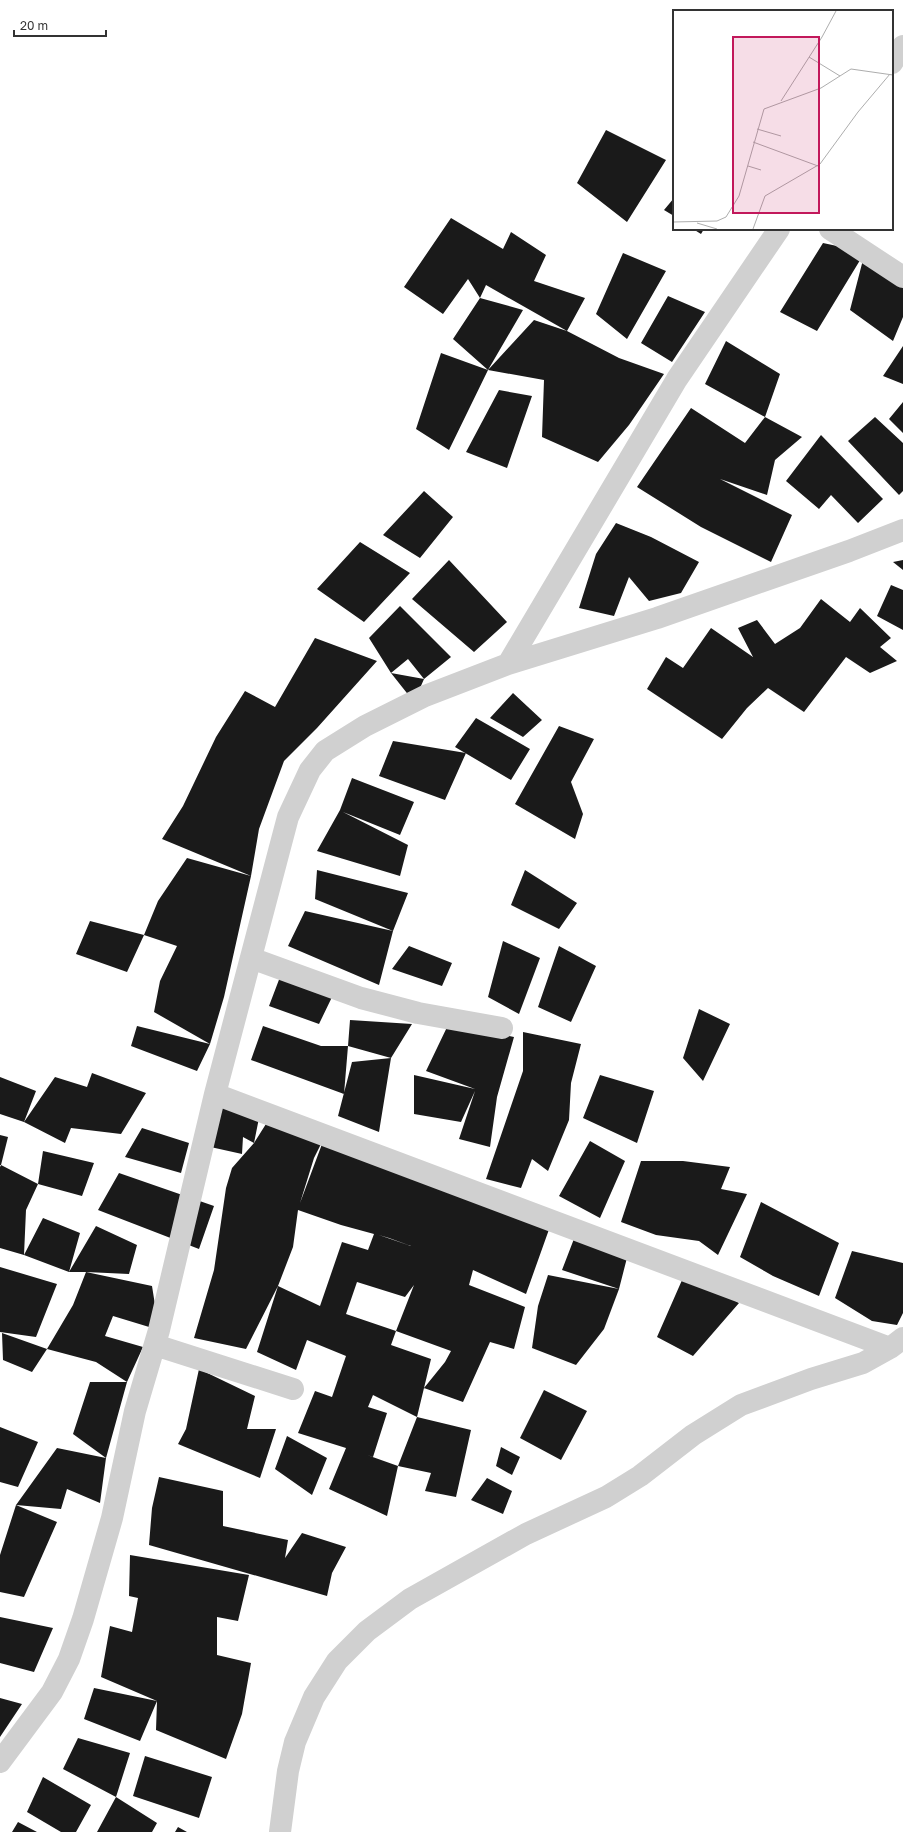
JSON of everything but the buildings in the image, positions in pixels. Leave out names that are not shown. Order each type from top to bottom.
[{"type":"street","points":[[893,61],[903,46]]},
{"type":"street","points":[[508,664],[677,379],[778,230]]},
{"type":"street","points":[[832,230],[903,277]]},
{"type":"street","points":[[0,1762],[52,1692],[69,1659],[83,1619],[112,1518],[135,1411],[155,1345],[215,1094],[288,817],[310,770],[325,751],[365,726],[425,696],[508,664],[657,618],[849,551],[903,530]]},
{"type":"street","points":[[251,958],[361,998],[418,1012],[502,1028]]},
{"type":"street","points":[[215,1094],[896,1343]]},
{"type":"street","points":[[280,1832],[288,1771],[295,1742],[314,1697],[338,1661],[367,1631],[410,1599],[526,1534],[606,1497],[640,1476],[693,1435],[740,1405],[811,1379],[863,1363],[896,1343]]},
{"type":"street","points":[[155,1345],[293,1389]]}]
